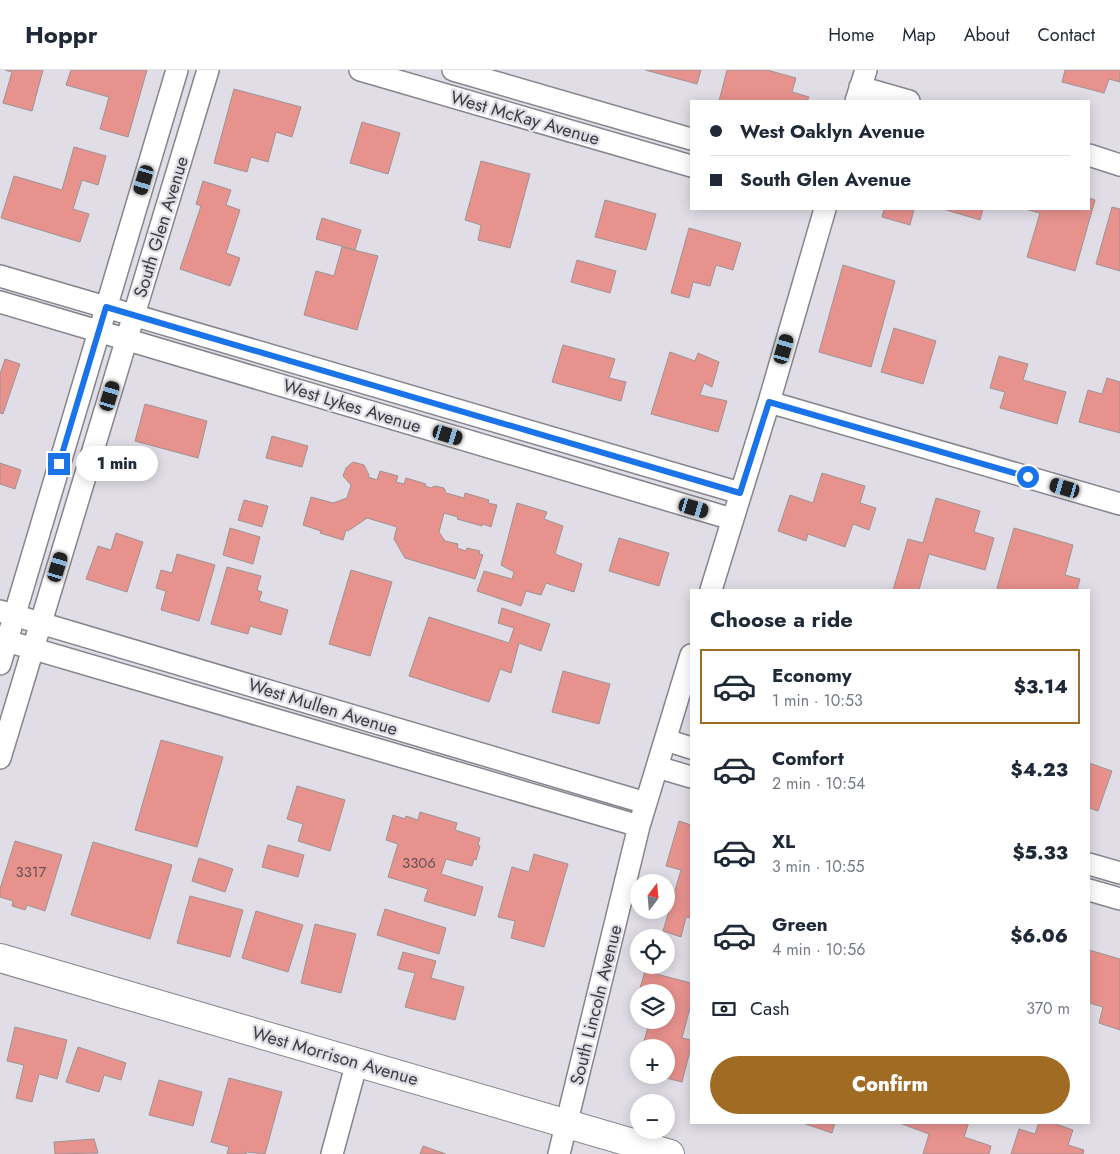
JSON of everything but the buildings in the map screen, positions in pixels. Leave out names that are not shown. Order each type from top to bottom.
[{"type":"street","name":"South Glen Avenue","points":[[0,664],[7,614],[99,331],[177,70]]},
{"type":"street","name":"South Glen Avenue","points":[[0,758],[208,70]]},
{"type":"street","name":"West McKay Avenue","points":[[360,70],[690,166]]},
{"type":"street","name":"West McKay Avenue","points":[[452,70],[690,139]]},
{"type":"street","points":[[861,86],[906,100]]},
{"type":"street","points":[[518,116],[525,91]]},
{"type":"street","points":[[1090,155],[1120,165]]},
{"type":"street","points":[[711,589],[769,402],[825,210]]},
{"type":"street","name":"West Lykes Avenue","points":[[0,276],[740,493]]},
{"type":"street","name":"West Lykes Avenue","points":[[0,302],[732,519]]},
{"type":"street","points":[[769,402],[1120,504]]},
{"type":"street","name":"West Mullen Avenue","points":[[7,614],[646,803]]},
{"type":"street","name":"West Mullen Avenue","points":[[3,640],[639,826]]},
{"type":"street","name":"South Lincoln Avenue","points":[[559,1154],[639,826],[690,658]]},
{"type":"street","points":[[666,740],[690,748]]},
{"type":"street","points":[[657,768],[690,777]]},
{"type":"street","points":[[1090,864],[1120,873]]},
{"type":"street","points":[[1090,890],[1120,899]]},
{"type":"street","name":"West Morrison Avenue","points":[[0,958],[670,1154]]},
{"type":"street","points":[[332,1154],[357,1062]]},
{"type":"route","points":[[59,464],[106,307],[740,493],[769,402],[1028,477]]}]
